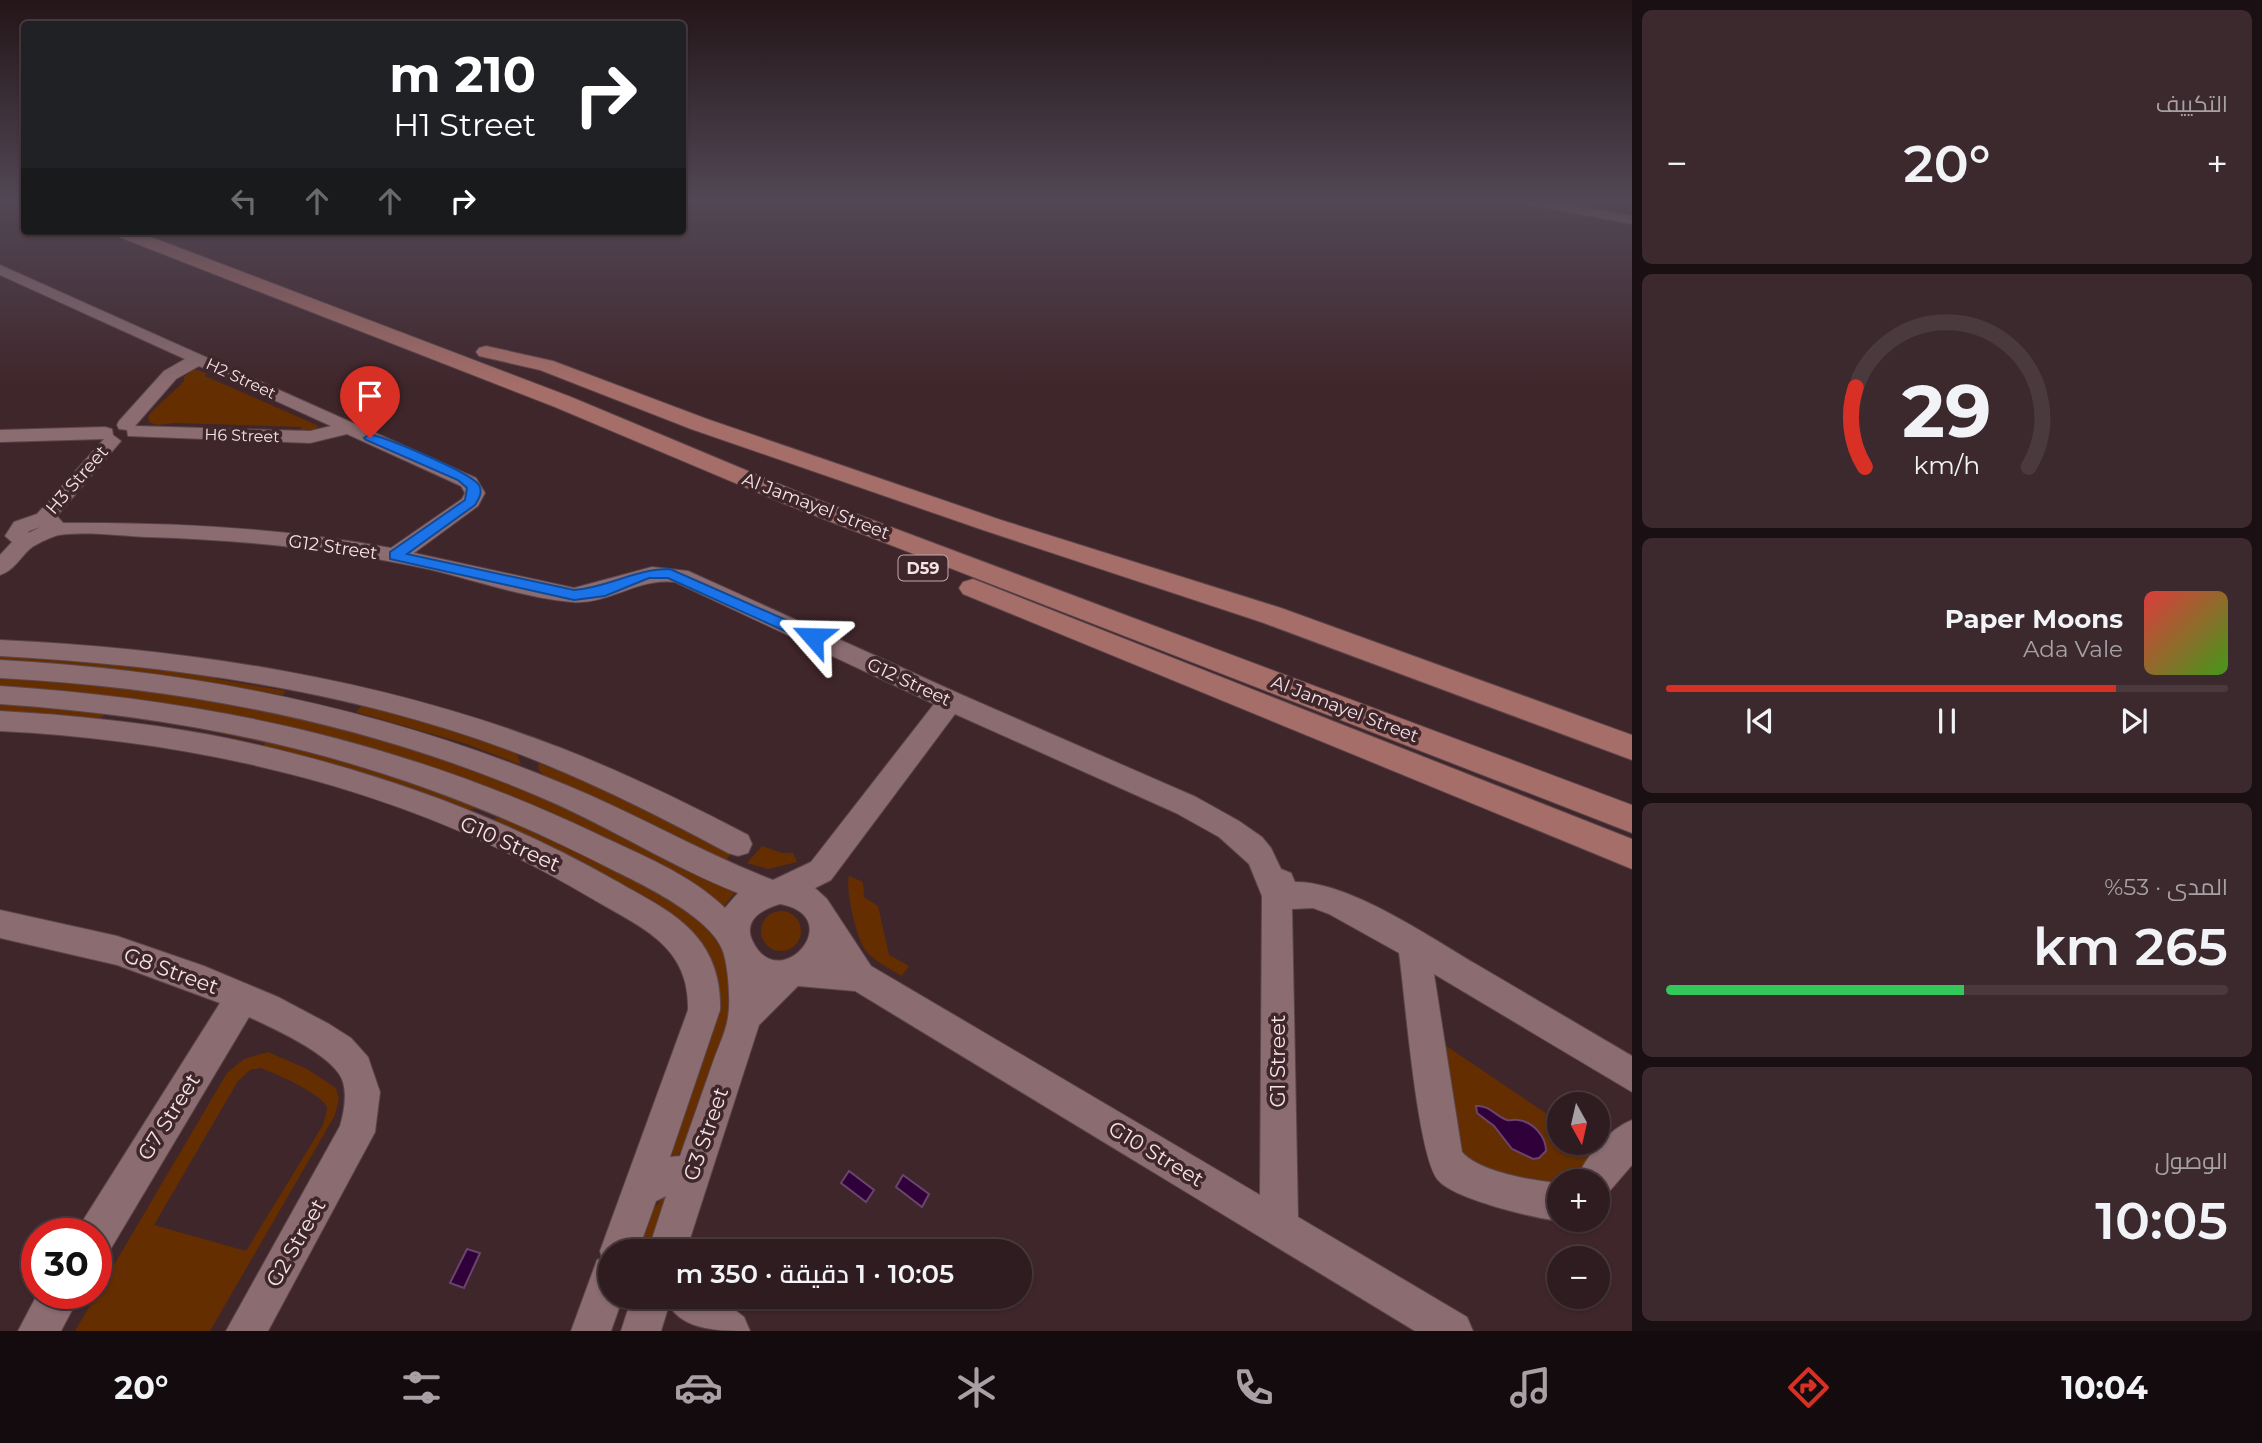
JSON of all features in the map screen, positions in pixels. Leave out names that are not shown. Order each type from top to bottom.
[{"type":"main road","name":"Al Jamayel Street","points":[[206,263],[563,402],[757,484],[896,531],[1632,802]]},
{"type":"main road","name":"Al Jamayel Street","points":[[250,263],[473,347],[632,413],[896,531],[1632,819]]},
{"type":"main road","name":"D59","points":[[273,288],[280,296],[303,310],[549,411],[631,450],[1632,855]]},
{"type":"main road","name":"D59","points":[[473,347],[546,365],[699,424],[992,525],[1271,615],[1632,748]]},
{"type":"main road","points":[[1581,834],[1632,839]]},
{"type":"main road","points":[[1581,834],[1632,868]]},
{"type":"street","name":"H2 Street","points":[[0,269],[347,428],[470,481],[475,493],[464,508],[395,556]]},
{"type":"street","points":[[5,288],[23,280]]},
{"type":"street","points":[[0,436],[108,437],[115,427],[131,429],[170,375],[198,359]]},
{"type":"street","name":"H6 Street","points":[[131,429],[310,437],[347,428]]},
{"type":"street","name":"H3 Street","points":[[47,524],[108,437]]},
{"type":"street","points":[[0,568],[15,533],[31,522],[47,524]]},
{"type":"street","name":"G12 Street","points":[[47,524],[251,537],[395,556],[574,595],[600,592],[647,574],[670,574],[1186,805],[1229,829],[1252,846],[1261,858],[1277,896]]},
{"type":"street","points":[[0,649],[128,655],[244,670],[379,700],[527,747],[625,786],[738,844]]},
{"type":"street","points":[[0,670],[133,679],[274,702],[399,733],[579,802],[710,869],[776,892],[799,895],[811,902],[823,920]]},
{"type":"street","name":"G10 Street","points":[[0,695],[118,704],[272,730],[400,766],[514,808],[678,889],[713,914],[736,946]]},
{"type":"street","points":[[821,872],[825,937],[820,951],[810,963],[793,972],[760,971],[748,964],[736,946],[738,915],[758,897],[795,887],[821,872],[951,701]]},
{"type":"street","name":"G10 Street","points":[[0,720],[104,728],[242,752],[382,791],[526,848],[611,893],[673,934],[692,954],[698,967],[705,995],[705,1010],[623,1239]]},
{"type":"street","points":[[527,747],[533,783]]},
{"type":"street","points":[[452,818],[514,808]]},
{"type":"street","points":[[1277,896],[1352,912],[1414,945],[1632,1075]]},
{"type":"street","name":"G1 Street","points":[[1277,896],[1279,1227]]},
{"type":"street","name":"G10 Street","points":[[823,920],[860,977],[1453,1331]]},
{"type":"street","name":"G8 Street","points":[[0,924],[99,946],[172,969],[242,998],[332,1045]]},
{"type":"street","points":[[1414,945],[1443,1148],[1449,1165],[1466,1177],[1547,1200]]},
{"type":"street","name":"G3 Street","points":[[671,1239],[746,1016],[744,983],[736,946]]},
{"type":"street","name":"G10 Street","points":[[793,972],[860,977]]},
{"type":"street","name":"G3 Street","points":[[746,1016],[793,972]]},
{"type":"street","name":"G7 Street","points":[[107,1218],[242,998]]},
{"type":"street","name":"G2 Street","points":[[246,1331],[357,1132],[362,1109],[362,1088],[356,1070],[346,1056],[332,1045]]},
{"type":"street","points":[[1605,1169],[1632,1138]]},
{"type":"street","points":[[641,1188],[672,1175],[692,1175]]},
{"type":"street","points":[[38,1331],[51,1309]]},
{"type":"street","points":[[591,1331],[599,1309]]},
{"type":"street","points":[[641,1331],[648,1309]]},
{"type":"street","points":[[702,1309],[730,1331]]},
{"type":"shaded area","points":[[194,369],[319,426],[301,431],[301,427],[175,423],[157,425],[149,422],[148,416]]},
{"type":"shaded area","points":[[0,656],[42,656],[219,675],[216,679],[286,691],[282,695],[193,680],[0,663]]},
{"type":"shaded area","points":[[0,678],[178,695],[353,731],[411,748],[502,782],[738,889],[723,907],[473,783],[368,747],[297,730],[0,686]]},
{"type":"shaded area","points":[[0,702],[108,711],[98,721],[0,712]]},
{"type":"shaded area","points":[[364,703],[516,752],[521,765],[467,744],[356,712]]},
{"type":"shaded area","points":[[188,722],[341,757],[479,808],[467,810],[262,748],[265,743],[185,726]]},
{"type":"shaded area","points":[[538,763],[609,790],[732,853],[723,863],[547,779],[539,770]]},
{"type":"shaded area","points":[[496,818],[507,819],[637,878],[688,908],[707,927],[723,951],[736,996],[689,1144],[673,1159],[672,1152],[716,1020],[706,956],[489,823]]},
{"type":"shaded area","points":[[762,846],[782,853],[793,853],[797,862],[768,869],[747,863]]},
{"type":"shaded area","points":[[849,876],[863,882],[864,897],[878,906],[889,955],[909,966],[902,976],[866,951],[850,903]]},
{"type":"shaded area","points":[[781,911],[789,912],[795,917],[800,923],[800,939],[795,945],[789,950],[781,951],[773,950],[767,945],[762,939],[761,931],[762,923],[767,917],[773,912]]},
{"type":"shaded area","points":[[1436,1039],[1547,1114],[1547,1155],[1600,1155],[1587,1169],[1547,1169],[1547,1190],[1462,1162]]},
{"type":"shaded area","points":[[268,1052],[307,1069],[336,1088],[339,1099],[335,1115],[210,1331],[75,1331],[88,1309],[112,1309],[112,1268],[227,1073],[244,1059]],"holes":[[[260,1068],[318,1097],[327,1110],[323,1125],[246,1251],[154,1225],[238,1081],[250,1070]]]},
{"type":"shaded area","points":[[1476,1106],[1485,1107],[1507,1120],[1529,1124],[1541,1135],[1546,1151],[1539,1158],[1533,1159],[1512,1149],[1494,1126],[1477,1113]]},
{"type":"shaded area","points":[[849,1171],[874,1190],[866,1202],[841,1183]]},
{"type":"shaded area","points":[[903,1175],[929,1194],[922,1207],[896,1187]]},
{"type":"shaded area","points":[[667,1192],[674,1194],[658,1239],[639,1239],[645,1220]]},
{"type":"shaded area","points":[[467,1249],[480,1253],[464,1288],[450,1283]]},
{"type":"route","points":[[370,438],[462,477],[474,487],[475,493],[471,502],[395,556],[574,595],[600,592],[635,576],[670,574],[680,576],[813,637]]}]
